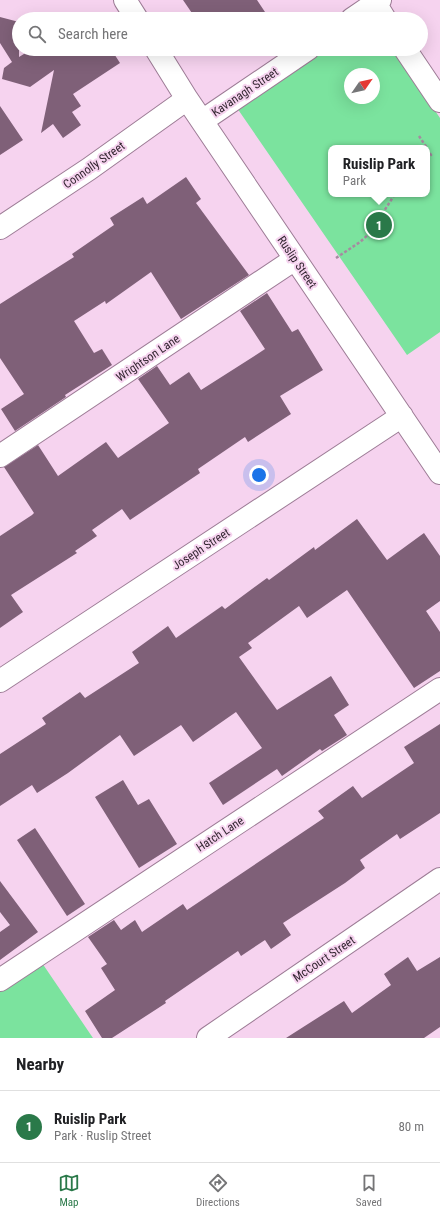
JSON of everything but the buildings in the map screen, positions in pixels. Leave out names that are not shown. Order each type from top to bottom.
[{"type":"street","points":[[125,0],[133,12]]},
{"type":"street","points":[[368,12],[380,7]]},
{"type":"street","name":"Ruslip Street","points":[[160,56],[187,99],[440,473]]},
{"type":"street","name":"Kavanagh Street","points":[[202,121],[298,56]]},
{"type":"street","points":[[410,56],[440,101]]},
{"type":"street","name":"Connolly Street","points":[[0,228],[89,169],[187,99]]},
{"type":"street","name":"Wrightson Lane","points":[[0,456],[295,259]]},
{"type":"street","name":"Joseph Street","points":[[0,681],[402,416]]},
{"type":"street","name":"Hatch Lane","points":[[0,980],[440,689]]},
{"type":"street","name":"McCourt Street","points":[[208,1038],[440,879]]},
{"type":"path","points":[[419,136],[425,145]]},
{"type":"path","points":[[336,258],[360,242],[370,233],[393,197]]},
{"type":"green space","points":[[312,56],[398,56],[440,118],[440,332],[407,355],[237,108]]},
{"type":"green space","points":[[40,960],[93,1038],[0,1038],[0,987]]},
{"type":"place","name":"Ruislip Park","points":[[379,225]]}]
